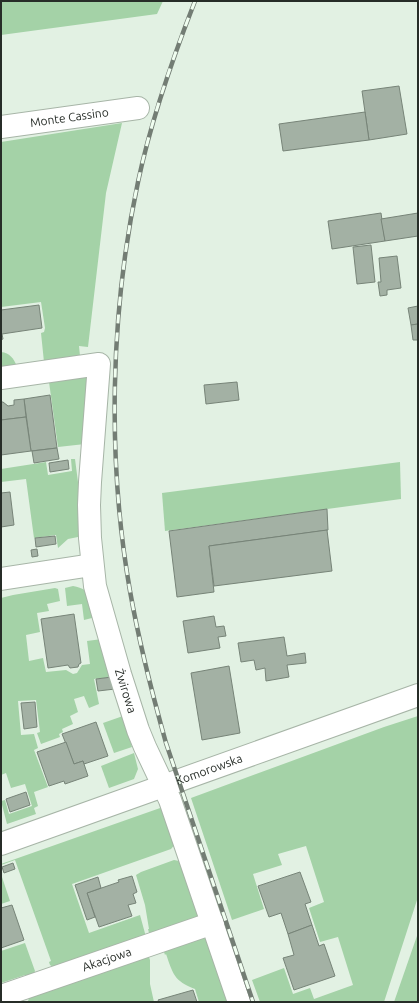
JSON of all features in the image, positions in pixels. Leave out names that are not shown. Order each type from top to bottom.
[{"type":"street","name":"Monte Cassino","points":[[1,127],[138,108]]},
{"type":"street","name":"Żwirowa","points":[[1,378],[99,364],[90,482],[90,532],[92,565],[99,601],[120,674],[144,747],[164,787],[213,923],[239,1002]]},
{"type":"street","points":[[1,579],[92,565]]},
{"type":"street","name":"Komorowska","points":[[1,844],[418,695]]},
{"type":"street","name":"Akacjowa","points":[[1,996],[213,923]]},
{"type":"green space","points":[[1,1],[163,1],[157,14],[1,35]]},
{"type":"green space","points":[[122,123],[106,193],[88,347],[79,346],[80,356],[44,362],[41,333],[44,332],[45,328],[41,302],[1,307],[1,142]]},
{"type":"green space","points":[[1,352],[7,353],[11,356],[17,366],[1,368]]},
{"type":"green space","points":[[88,377],[85,444],[58,447],[49,382]]},
{"type":"green space","points":[[71,459],[75,459],[84,528],[78,537],[68,539],[58,548],[56,535],[34,538],[26,479],[1,482],[1,469],[46,462],[48,475],[72,471]]},
{"type":"green space","points":[[400,462],[401,499],[165,531],[162,493]]},
{"type":"green space","points":[[73,586],[88,593],[92,600],[96,617],[84,620],[82,604],[67,606],[65,588]]},
{"type":"green space","points":[[55,588],[58,589],[60,601],[47,604],[49,611],[37,613],[40,632],[26,635],[29,661],[43,658],[46,672],[66,670],[73,674],[77,673],[82,665],[90,664],[87,641],[102,639],[113,677],[94,679],[99,704],[89,708],[84,696],[74,699],[78,712],[70,716],[73,724],[62,729],[63,732],[59,734],[60,737],[41,744],[37,733],[40,732],[36,700],[18,701],[21,735],[34,734],[38,748],[34,750],[48,787],[34,792],[38,806],[34,808],[36,814],[7,824],[1,801],[5,800],[9,814],[32,806],[25,784],[11,788],[6,773],[1,775],[1,598]]},
{"type":"green space","points":[[123,716],[132,747],[114,753],[103,723]]},
{"type":"green space","points":[[418,716],[418,897],[384,1002],[260,1002],[252,980],[284,968],[293,994],[310,988],[314,999],[353,985],[338,937],[320,942],[309,908],[324,902],[306,846],[278,854],[282,865],[253,874],[264,909],[232,920],[191,798],[384,727]]},
{"type":"green space","points":[[134,753],[138,769],[134,779],[109,788],[101,766]]},
{"type":"green space","points":[[163,807],[177,842],[171,849],[72,884],[89,933],[140,915],[146,937],[55,968],[50,965],[49,962],[51,961],[15,860],[1,864]]},
{"type":"green space","points":[[174,860],[184,862],[199,916],[191,922],[150,937],[145,905],[136,875]]},
{"type":"green space","points":[[1,874],[10,901],[1,904]]},
{"type":"green space","points":[[418,933],[418,1002],[394,1002]]},
{"type":"green space","points":[[203,937],[208,941],[230,1002],[199,1002],[195,989],[178,980],[166,954],[165,955],[164,952],[166,947]]},
{"type":"green space","points":[[25,943],[35,971],[33,976],[25,975],[1,983],[1,951]]},
{"type":"green space","points":[[149,957],[150,984],[154,1002],[28,1001],[31,993]]},
{"type":"building","points":[[399,86],[407,134],[369,140],[362,91]]},
{"type":"building","points":[[365,112],[369,140],[283,151],[279,124]]},
{"type":"building","points":[[381,213],[385,241],[332,249],[328,221]]},
{"type":"building","points":[[418,213],[418,236],[385,241],[381,219]]},
{"type":"building","points":[[371,245],[375,282],[357,284],[353,247]]},
{"type":"building","points":[[397,256],[401,288],[387,290],[387,295],[380,296],[378,282],[381,282],[379,258]]},
{"type":"building","points":[[39,305],[42,328],[2,334],[3,339],[1,340],[1,310]]},
{"type":"building","points":[[418,306],[418,324],[411,325],[408,308]]},
{"type":"building","points":[[418,324],[418,340],[413,340],[411,325]]},
{"type":"building","points":[[237,382],[239,400],[206,404],[204,385]]},
{"type":"building","points":[[50,395],[57,448],[31,451],[24,399]]},
{"type":"building","points":[[24,399],[26,417],[1,420],[1,402],[8,406],[14,405],[14,400]]},
{"type":"building","points":[[26,417],[31,451],[1,455],[1,420]]},
{"type":"building","points":[[57,448],[59,459],[34,463],[32,451]]},
{"type":"building","points":[[68,460],[69,469],[50,472],[49,463]]},
{"type":"building","points":[[10,492],[14,525],[1,527],[1,493]]},
{"type":"building","points":[[327,509],[328,530],[209,546],[214,592],[177,597],[169,531]]},
{"type":"building","points":[[327,530],[332,571],[214,586],[209,546]]},
{"type":"building","points":[[55,536],[56,544],[36,547],[35,538]]},
{"type":"building","points":[[37,549],[38,556],[32,557],[31,550]]},
{"type":"building","points":[[74,614],[81,663],[78,667],[70,668],[68,665],[48,668],[41,619]]},
{"type":"building","points":[[214,616],[216,627],[224,626],[226,636],[218,637],[220,648],[188,653],[183,621]]},
{"type":"building","points":[[284,637],[287,656],[305,653],[306,663],[287,665],[289,677],[266,681],[265,668],[256,670],[254,660],[241,662],[238,643]]},
{"type":"building","points":[[229,666],[240,733],[202,740],[191,673]]},
{"type":"building","points":[[112,677],[115,689],[98,691],[96,679]]},
{"type":"building","points":[[35,702],[37,727],[24,729],[21,703]]},
{"type":"building","points":[[96,722],[108,756],[84,764],[83,761],[74,764],[62,734]]},
{"type":"building","points":[[66,742],[74,764],[83,761],[88,776],[65,784],[64,781],[49,786],[37,752]]},
{"type":"building","points":[[26,792],[30,805],[10,812],[6,799]]},
{"type":"building","points":[[13,863],[15,869],[4,873],[2,867]]},
{"type":"building","points":[[300,872],[311,902],[305,904],[312,925],[288,934],[281,913],[269,917],[258,886]]},
{"type":"building","points":[[132,876],[137,892],[133,894],[136,903],[128,905],[132,916],[99,927],[87,893],[119,882],[118,880]]},
{"type":"building","points":[[98,877],[101,888],[87,893],[95,917],[87,920],[75,885]]},
{"type":"building","points":[[12,905],[24,940],[1,948],[1,908]]},
{"type":"building","points":[[312,925],[319,946],[324,944],[335,976],[294,990],[283,958],[294,955],[288,934]]},
{"type":"building","points":[[193,990],[197,1002],[159,1002],[158,1000]]},
{"type":"railway","points":[[195,1],[170,68],[149,136],[138,182],[129,232],[117,334],[115,439],[123,541],[130,591],[142,648],[166,743],[253,1002]]}]
